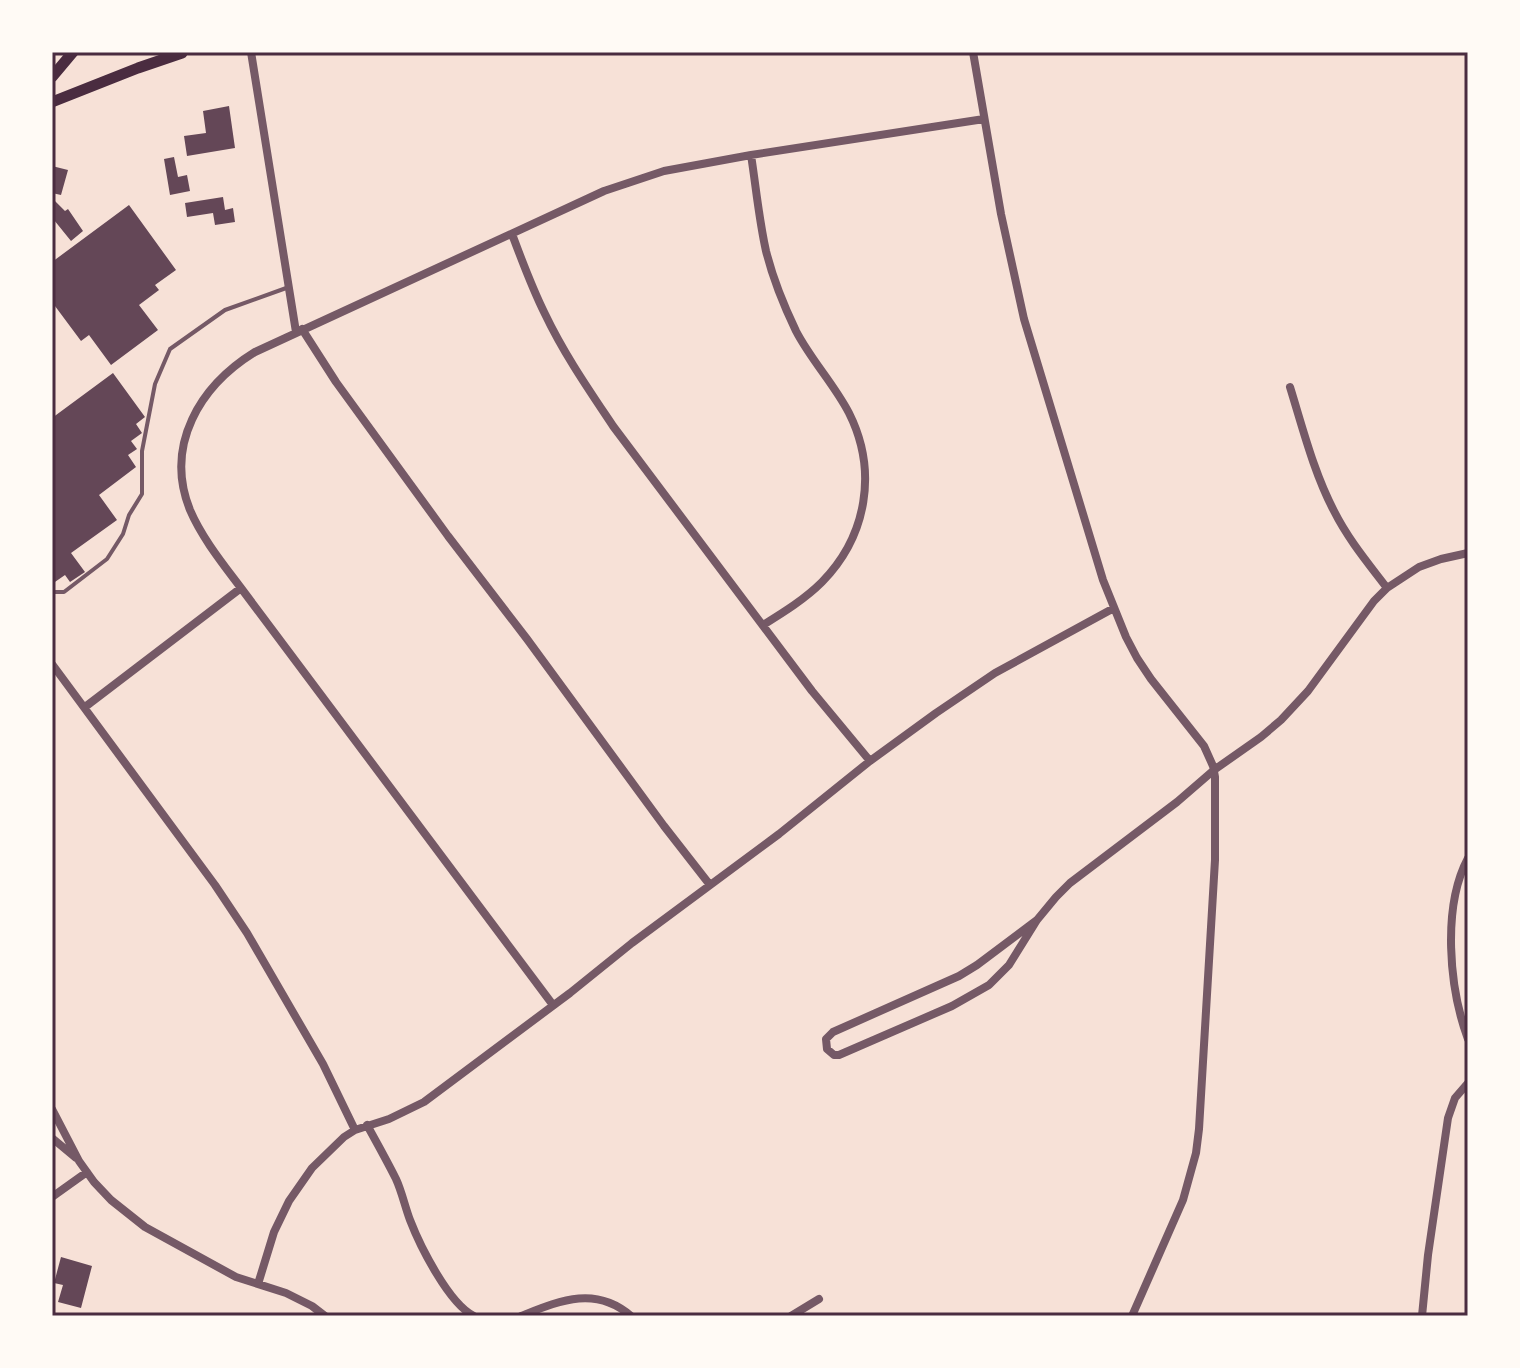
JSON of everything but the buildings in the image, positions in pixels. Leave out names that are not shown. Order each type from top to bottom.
[{"type":"main road","points":[[52,77],[73,52]]},
{"type":"main road","points":[[52,102],[182,53]]},
{"type":"street","points":[[251,52],[299,331],[710,885]]},
{"type":"street","points":[[973,52],[1001,214],[1024,319],[1092,544],[1114,608],[1137,658],[1204,746],[1214,770],[1215,860],[1196,1153],[1183,1200],[1132,1316]]},
{"type":"street","points":[[553,1005],[241,588],[196,523],[189,507],[181,467],[188,428],[216,383],[255,352],[604,191],[664,171],[984,119]]},
{"type":"street","points":[[751,155],[766,251],[775,279],[798,334],[851,418],[866,468],[864,503],[847,551],[807,596],[763,625]]},
{"type":"street","points":[[512,234],[546,316],[613,426],[836,722],[870,761]]},
{"type":"street","points":[[1290,387],[1332,508],[1357,549],[1387,588]]},
{"type":"street","points":[[1037,920],[959,976],[833,1032],[826,1039],[827,1049],[839,1055],[972,996],[1000,976],[1037,920],[1070,883],[1261,737],[1290,711],[1387,588],[1419,567],[1468,553]]},
{"type":"street","points":[[85,707],[241,588]]},
{"type":"street","points":[[258,1284],[274,1232],[289,1201],[325,1153],[355,1130],[389,1119],[424,1102],[936,713],[995,673],[1114,608]]},
{"type":"street","points":[[52,664],[247,933],[323,1064],[355,1130]]},
{"type":"street","points":[[1468,858],[1461,871],[1454,904],[1452,935],[1455,990],[1468,1039]]},
{"type":"street","points":[[1422,1316],[1448,1118],[1455,1098],[1468,1083]]},
{"type":"street","points":[[52,1109],[79,1161],[94,1182],[145,1227],[236,1277],[286,1293],[325,1316]]},
{"type":"street","points":[[367,1125],[396,1180],[410,1220],[441,1280],[460,1307],[474,1316]]},
{"type":"street","points":[[52,1138],[79,1161]]},
{"type":"street","points":[[52,1197],[87,1172]]},
{"type":"street","points":[[521,1316],[549,1305],[584,1298],[615,1305],[631,1316]]},
{"type":"street","points":[[791,1316],[819,1299]]},
{"type":"lane","points":[[52,592],[64,592],[107,559],[123,534],[129,515],[142,494],[142,451],[155,384],[170,349],[225,310],[290,286]]}]
